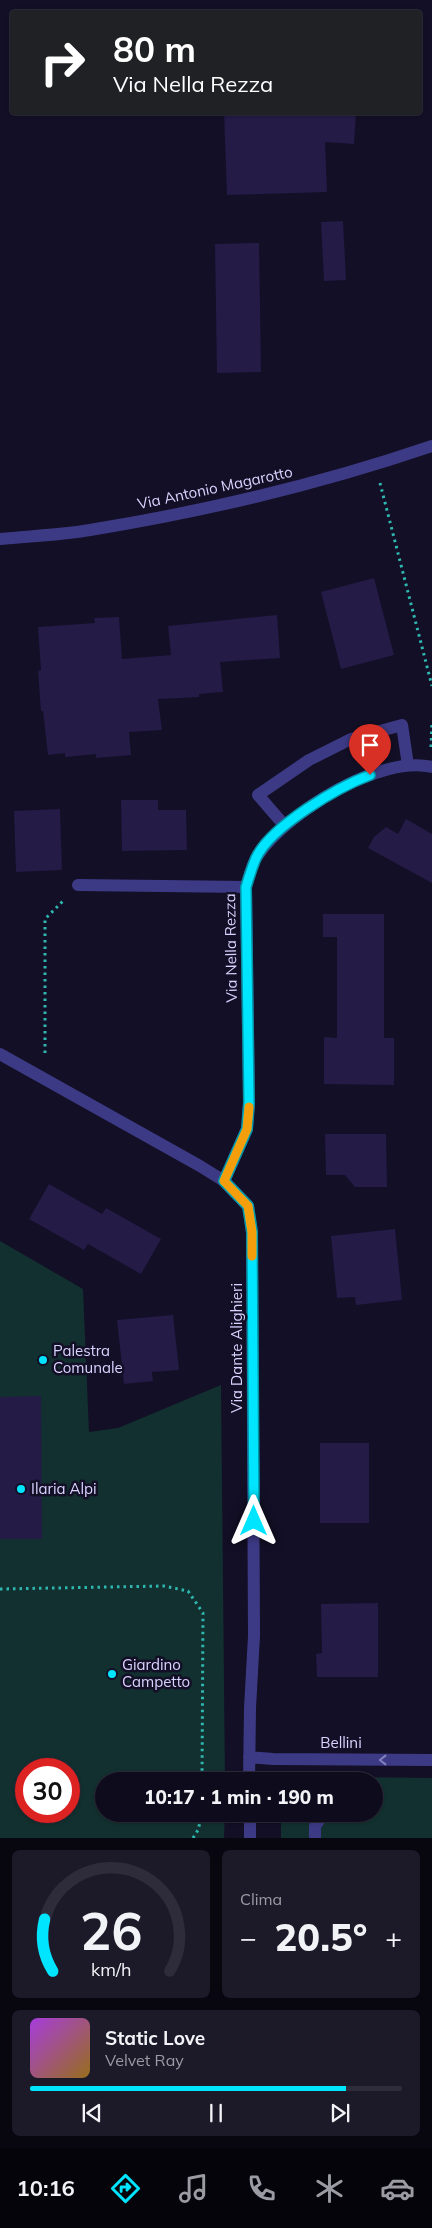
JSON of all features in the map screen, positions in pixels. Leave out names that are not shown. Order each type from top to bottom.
[{"type":"street","name":"Via Antonio Magarotto","points":[[0,539],[89,530],[147,520],[287,490],[376,465],[432,446]]},
{"type":"street","points":[[284,826],[258,795],[309,760],[351,739],[402,726],[408,766]]},
{"type":"street","name":"Via Nella Rezza","points":[[224,1181],[247,1129],[249,1103],[246,887],[256,856],[284,826],[353,781],[387,768],[408,766],[432,767]]},
{"type":"street","points":[[78,885],[246,887]]},
{"type":"street","name":"Via Dante Alighieri","points":[[0,1054],[224,1181],[248,1206],[252,1232],[254,1636],[249,1772]]},
{"type":"street","name":"Bellini","points":[[249,1757],[273,1760],[432,1760]]},
{"type":"street","points":[[250,1822],[250,1838]]},
{"type":"street","points":[[315,1838],[315,1826],[318,1822]]},
{"type":"path","points":[[376,465],[432,686]]},
{"type":"path","points":[[430,750],[432,722]]},
{"type":"path","points":[[45,1053],[45,919],[78,885]]},
{"type":"path","points":[[0,1589],[164,1586],[188,1591],[203,1613],[202,1772]]},
{"type":"path","points":[[193,1838],[200,1822]]},
{"type":"green space","name":"Giardino Campetto","points":[[0,1241],[83,1289],[89,1432],[118,1428],[221,1385],[225,1772],[95,1772],[95,1822],[225,1822],[224,1838],[0,1838]]},
{"type":"green space","points":[[383,1777],[432,1778],[432,1838],[281,1838],[281,1822],[383,1822]]},
{"type":"building","points":[[224,115],[356,115],[354,144],[325,142],[327,192],[227,195]]},
{"type":"building","points":[[343,221],[346,280],[324,281],[321,222]]},
{"type":"building","points":[[259,243],[261,372],[217,373],[215,244]]},
{"type":"building","points":[[374,578],[394,655],[341,669],[321,592]]},
{"type":"building","points":[[277,615],[280,658],[220,662],[223,692],[199,694],[199,697],[158,699],[162,730],[129,732],[131,755],[96,758],[96,754],[65,757],[65,753],[48,755],[43,711],[41,711],[38,671],[41,670],[38,627],[95,623],[94,618],[119,617],[122,659],[171,655],[168,626]]},
{"type":"building","points":[[121,800],[158,800],[158,810],[186,810],[187,850],[122,851]]},
{"type":"building","points":[[60,809],[62,870],[16,872],[14,811]]},
{"type":"building","points":[[406,819],[432,834],[432,883],[368,848],[374,837],[386,827],[398,834]]},
{"type":"building","points":[[323,914],[384,914],[384,1038],[394,1038],[394,1085],[324,1084],[324,1037],[337,1038],[337,937],[323,937]]},
{"type":"building","points":[[325,1134],[386,1134],[387,1187],[355,1187],[345,1175],[326,1175]]},
{"type":"building","points":[[49,1184],[102,1214],[106,1208],[161,1239],[141,1274],[88,1244],[84,1250],[29,1219]]},
{"type":"building","points":[[395,1229],[402,1300],[356,1305],[355,1297],[337,1298],[331,1236]]},
{"type":"building","points":[[173,1315],[179,1370],[152,1372],[153,1381],[124,1384],[117,1320]]},
{"type":"building","name":"Ilaria Alpi","points":[[41,1396],[42,1539],[0,1539],[0,1397]]},
{"type":"building","points":[[320,1443],[369,1443],[369,1523],[320,1523]]},
{"type":"building","points":[[378,1603],[378,1677],[317,1677],[316,1654],[322,1653],[321,1604]]},
{"type":"slow traffic","points":[[249,1107],[247,1129],[224,1181],[248,1206],[252,1232],[252,1256]]},
{"type":"place","name":"Palestra Comunale","points":[[43,1360]]},
{"type":"place","name":"Ilaria Alpi","points":[[21,1489]]},
{"type":"place","name":"Giardino Campetto","points":[[112,1674]]},
{"type":"route","points":[[254,1521],[252,1232],[248,1206],[224,1181],[247,1129],[249,1103],[246,887],[256,856],[278,831],[317,803],[353,781],[370,775]]}]
